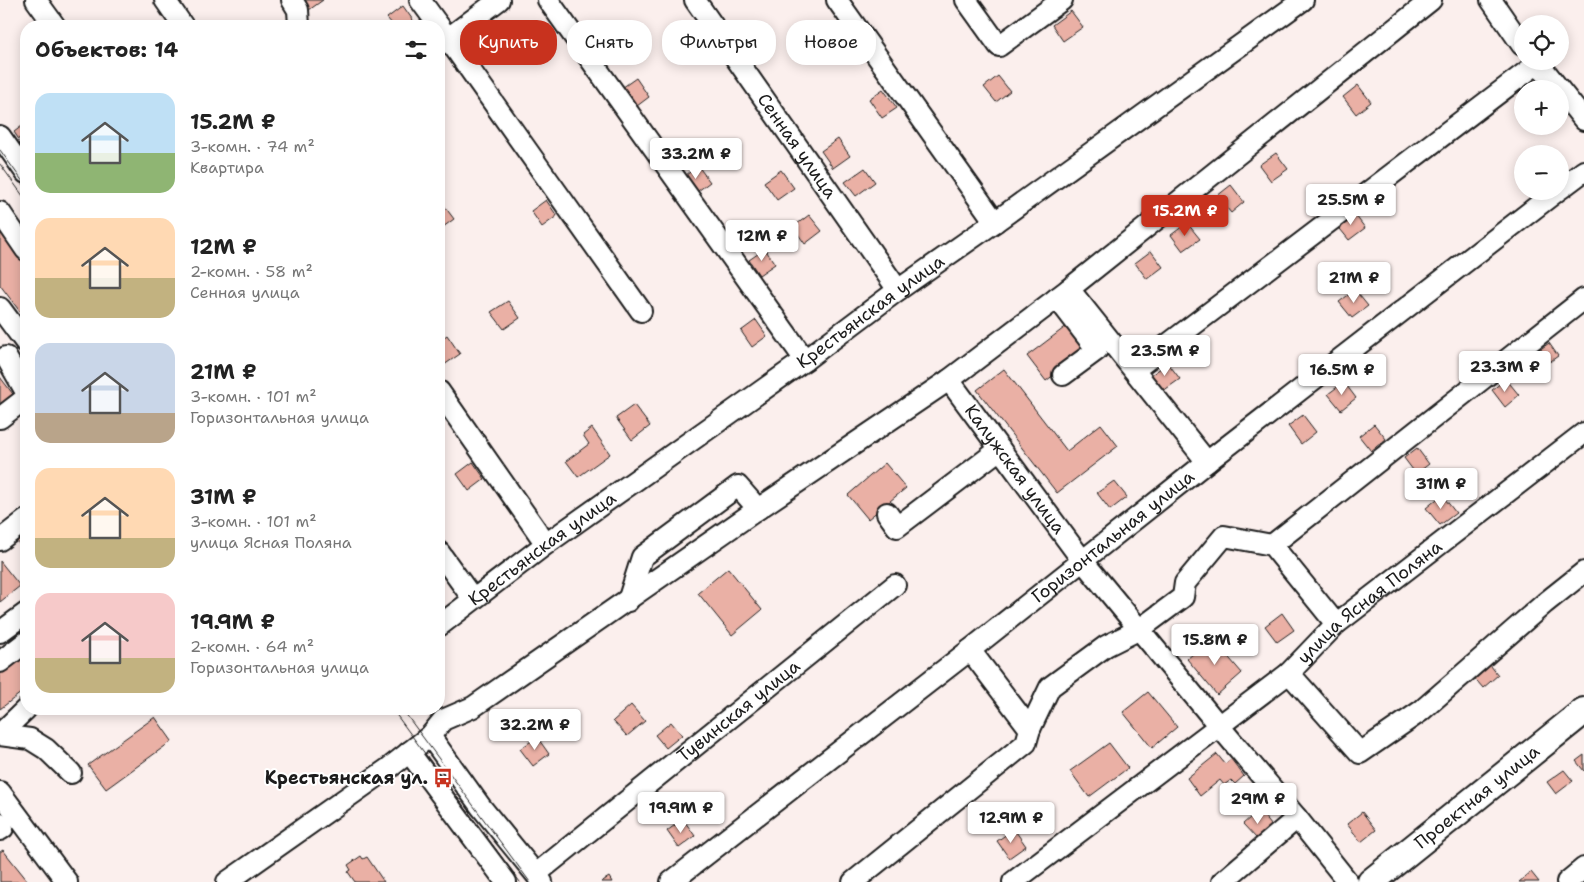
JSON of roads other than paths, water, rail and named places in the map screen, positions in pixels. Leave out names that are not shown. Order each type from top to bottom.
[{"type":"main road","name":"Проектная улица","points":[[1371,882],[1584,711]]},
{"type":"street","points":[[36,0],[51,20]]},
{"type":"street","points":[[165,0],[179,20]]},
{"type":"street","points":[[292,0],[298,10],[299,20]]},
{"type":"street","points":[[420,0],[432,20]]},
{"type":"street","points":[[445,32],[499,0]]},
{"type":"street","points":[[548,0],[805,360]]},
{"type":"street","name":"Сенная улица","points":[[695,0],[898,290]]},
{"type":"street","points":[[837,0],[995,222]]},
{"type":"street","points":[[966,0],[999,46],[1062,0]]},
{"type":"street","name":"Крестьянская улица","points":[[445,621],[546,544],[805,360],[898,290],[1303,0]]},
{"type":"street","points":[[227,882],[409,752],[436,722],[473,707],[758,509],[949,380],[1063,293],[1431,0]]},
{"type":"street","points":[[1490,0],[1514,34]]},
{"type":"street","points":[[445,40],[641,310]]},
{"type":"street","points":[[1134,370],[1527,70]]},
{"type":"street","points":[[1544,70],[1552,80]]},
{"type":"street","points":[[1569,101],[1584,120]]},
{"type":"street","points":[[0,136],[20,164]]},
{"type":"street","name":"Горизонтальная улица","points":[[1569,182],[1584,171]]},
{"type":"street","name":"Горизонтальная улица","points":[[671,882],[970,650],[1207,462],[1546,200]]},
{"type":"street","points":[[0,212],[20,241]]},
{"type":"street","points":[[1063,293],[1134,370],[1207,462]]},
{"type":"street","points":[[1063,293],[1097,350],[1063,375]]},
{"type":"street","points":[[1272,545],[1584,299]]},
{"type":"street","points":[[0,308],[20,335]]},
{"type":"street","points":[[20,347],[3,359],[20,383]]},
{"type":"street","name":"Калужская улица","points":[[949,380],[1082,560],[1348,882]]},
{"type":"street","points":[[445,400],[546,544]]},
{"type":"street","points":[[0,418],[20,403]]},
{"type":"street","name":"улица Ясная Поляна","points":[[1013,882],[1289,673],[1336,624],[1584,434]]},
{"type":"street","points":[[887,513],[897,527],[1000,449]]},
{"type":"street","points":[[628,601],[642,557],[738,486],[758,509]]},
{"type":"street","points":[[0,540],[20,525]]},
{"type":"street","points":[[853,882],[1026,743],[1030,729],[1050,687],[1106,646],[1140,629],[1183,597],[1185,583],[1224,536],[1272,545],[1336,624]]},
{"type":"street","points":[[445,560],[473,599]]},
{"type":"street","points":[[1289,673],[1360,753],[1421,711],[1584,572]]},
{"type":"street","name":"Тувинская улица","points":[[539,878],[895,585]]},
{"type":"street","points":[[0,632],[20,617]]},
{"type":"street","points":[[0,662],[20,647]]},
{"type":"street","points":[[970,650],[1030,729]]},
{"type":"street","points":[[0,734],[20,715]]},
{"type":"street","points":[[436,722],[481,807],[539,878]]},
{"type":"street","points":[[0,734],[30,739],[46,749],[70,773]]},
{"type":"street","points":[[409,752],[506,882]]},
{"type":"street","points":[[0,792],[67,882]]},
{"type":"street","points":[[1222,882],[1297,818]]},
{"type":"street","points":[[0,823],[4,828],[0,830]]},
{"type":"street","points":[[1567,882],[1584,868]]},
{"type":"tram line","points":[[0,150],[20,178]]},
{"type":"tram line","points":[[0,164],[20,192]]},
{"type":"tram line","points":[[396,715],[520,882]]},
{"type":"tram line","points":[[406,715],[530,882]]},
{"type":"place","name":"Крестьянская ул.","points":[[443,778]]}]
